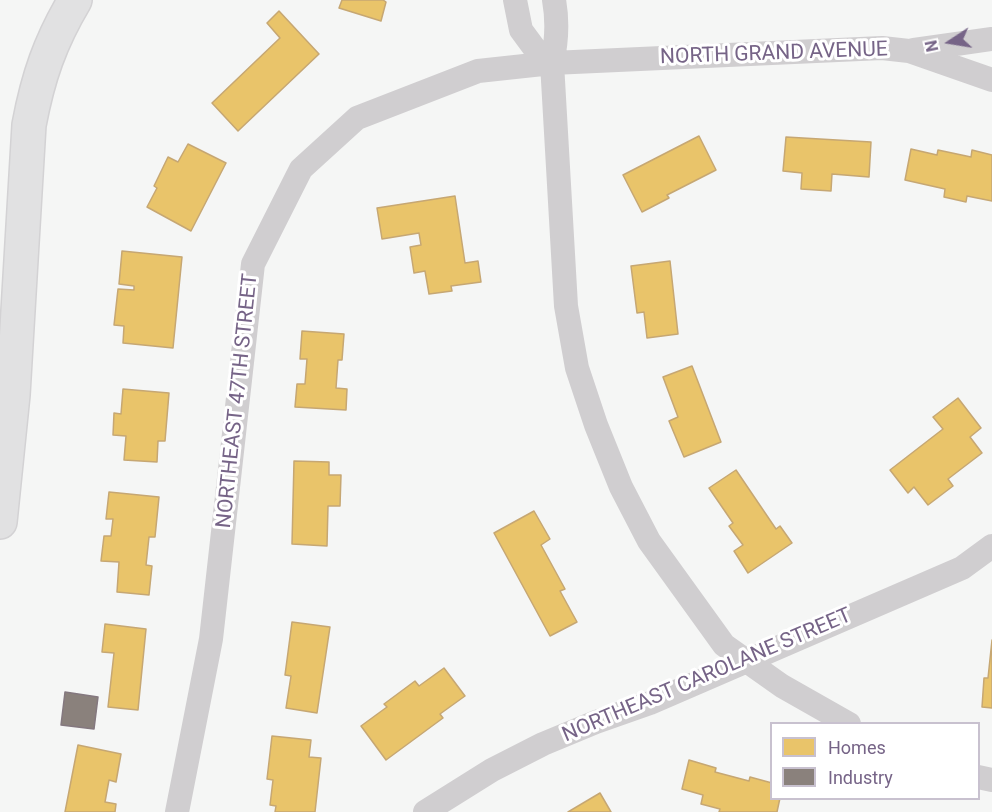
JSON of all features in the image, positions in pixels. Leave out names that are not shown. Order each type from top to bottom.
[{"type":"highway","points":[[0,522],[13,395],[29,125],[36,86],[43,64],[57,30],[75,0]]},
{"type":"street","points":[[515,0],[521,30],[535,49],[552,63]]},
{"type":"street","points":[[554,0],[558,18],[552,63],[566,306],[577,368],[596,425],[617,477],[645,532],[724,645],[782,686],[847,722]]},
{"type":"street","points":[[909,51],[992,39]]},
{"type":"street","name":"NORTH GRAND AVENUE","points":[[552,63],[882,48],[909,51],[992,80]]},
{"type":"street","name":"NORTHEAST 47TH STREET","points":[[177,812],[211,639],[253,264],[302,169],[357,118],[478,71],[552,63]]},
{"type":"street","name":"NORTHEAST CAROLANE STREET","points":[[425,812],[492,770],[543,744],[650,703],[962,568],[992,546]]},
{"type":"street","points":[[713,676],[720,659],[719,639]]},
{"type":"street","points":[[782,686],[780,665],[789,643]]},
{"type":"building: Homes","points":[[342,0],[383,0],[386,2],[381,21],[339,8]]},
{"type":"building: Homes","points":[[279,11],[319,54],[238,131],[212,103],[280,38],[267,23]]},
{"type":"building: Homes","points":[[699,136],[716,170],[667,195],[669,198],[642,212],[623,175]]},
{"type":"building: Homes","points":[[786,137],[871,142],[869,177],[832,174],[831,191],[801,189],[802,173],[783,171]]},
{"type":"building: Homes","points":[[188,144],[226,163],[191,231],[147,207],[157,188],[154,186],[168,157],[178,162]]},
{"type":"building: Homes","points":[[911,149],[937,155],[938,150],[971,157],[972,150],[992,155],[992,201],[967,196],[966,202],[944,197],[945,189],[905,180]]},
{"type":"building: Homes","points":[[455,196],[465,263],[478,261],[481,282],[451,286],[452,291],[429,294],[425,271],[414,273],[410,247],[421,245],[419,233],[382,239],[377,208]]},
{"type":"building: Homes","points":[[122,251],[182,257],[173,348],[123,343],[124,326],[114,325],[118,289],[134,290],[134,286],[119,284]]},
{"type":"building: Homes","points":[[670,261],[678,334],[647,338],[644,312],[637,313],[631,266]]},
{"type":"building: Homes","points":[[302,331],[344,334],[342,360],[338,360],[336,388],[347,389],[346,410],[295,407],[297,384],[305,384],[307,359],[300,359]]},
{"type":"building: Homes","points":[[692,366],[721,442],[684,457],[669,421],[678,417],[663,377]]},
{"type":"building: Homes","points":[[123,389],[169,393],[165,441],[158,441],[157,462],[124,460],[126,436],[113,435],[114,413],[121,414]]},
{"type":"building: Homes","points":[[958,398],[981,428],[970,437],[982,453],[948,479],[953,486],[928,505],[914,487],[908,493],[890,470],[943,429],[933,417]]},
{"type":"building: Homes","points":[[294,461],[329,462],[329,475],[341,475],[340,506],[328,506],[327,546],[292,544]]},
{"type":"building: Homes","points":[[736,470],[776,529],[780,526],[792,543],[748,573],[734,551],[743,545],[729,526],[733,523],[709,488]]},
{"type":"building: Homes","points":[[109,492],[159,497],[155,537],[149,537],[146,565],[152,566],[149,595],[117,592],[119,562],[101,561],[104,536],[111,536],[113,519],[106,519]]},
{"type":"building: Homes","points":[[534,511],[550,539],[541,545],[565,589],[560,591],[577,622],[550,636],[494,533]]},
{"type":"building: Homes","points":[[292,622],[330,627],[317,713],[286,708],[291,676],[285,675]]},
{"type":"building: Homes","points":[[105,624],[146,629],[138,710],[108,707],[114,653],[102,652]]},
{"type":"building: Homes","points":[[992,640],[992,708],[982,707],[984,678],[988,678]]},
{"type":"building: Homes","points":[[444,668],[465,696],[440,714],[443,718],[386,760],[361,726],[387,707],[384,704],[415,681],[419,686]]},
{"type":"building: Homes","points":[[272,736],[311,740],[309,757],[321,758],[315,812],[275,812],[276,806],[270,805],[273,780],[267,779]]},
{"type":"building: Homes","points":[[78,745],[121,754],[116,782],[109,780],[105,802],[116,804],[115,812],[65,812]]},
{"type":"building: Homes","points":[[689,760],[716,768],[715,772],[749,781],[750,777],[770,782],[770,800],[780,800],[777,812],[719,812],[720,809],[701,804],[703,795],[682,789]]},
{"type":"building: Homes","points":[[600,793],[611,812],[568,812]]},
{"type":"building: Industry","points":[[65,692],[98,697],[94,729],[61,725]]}]
